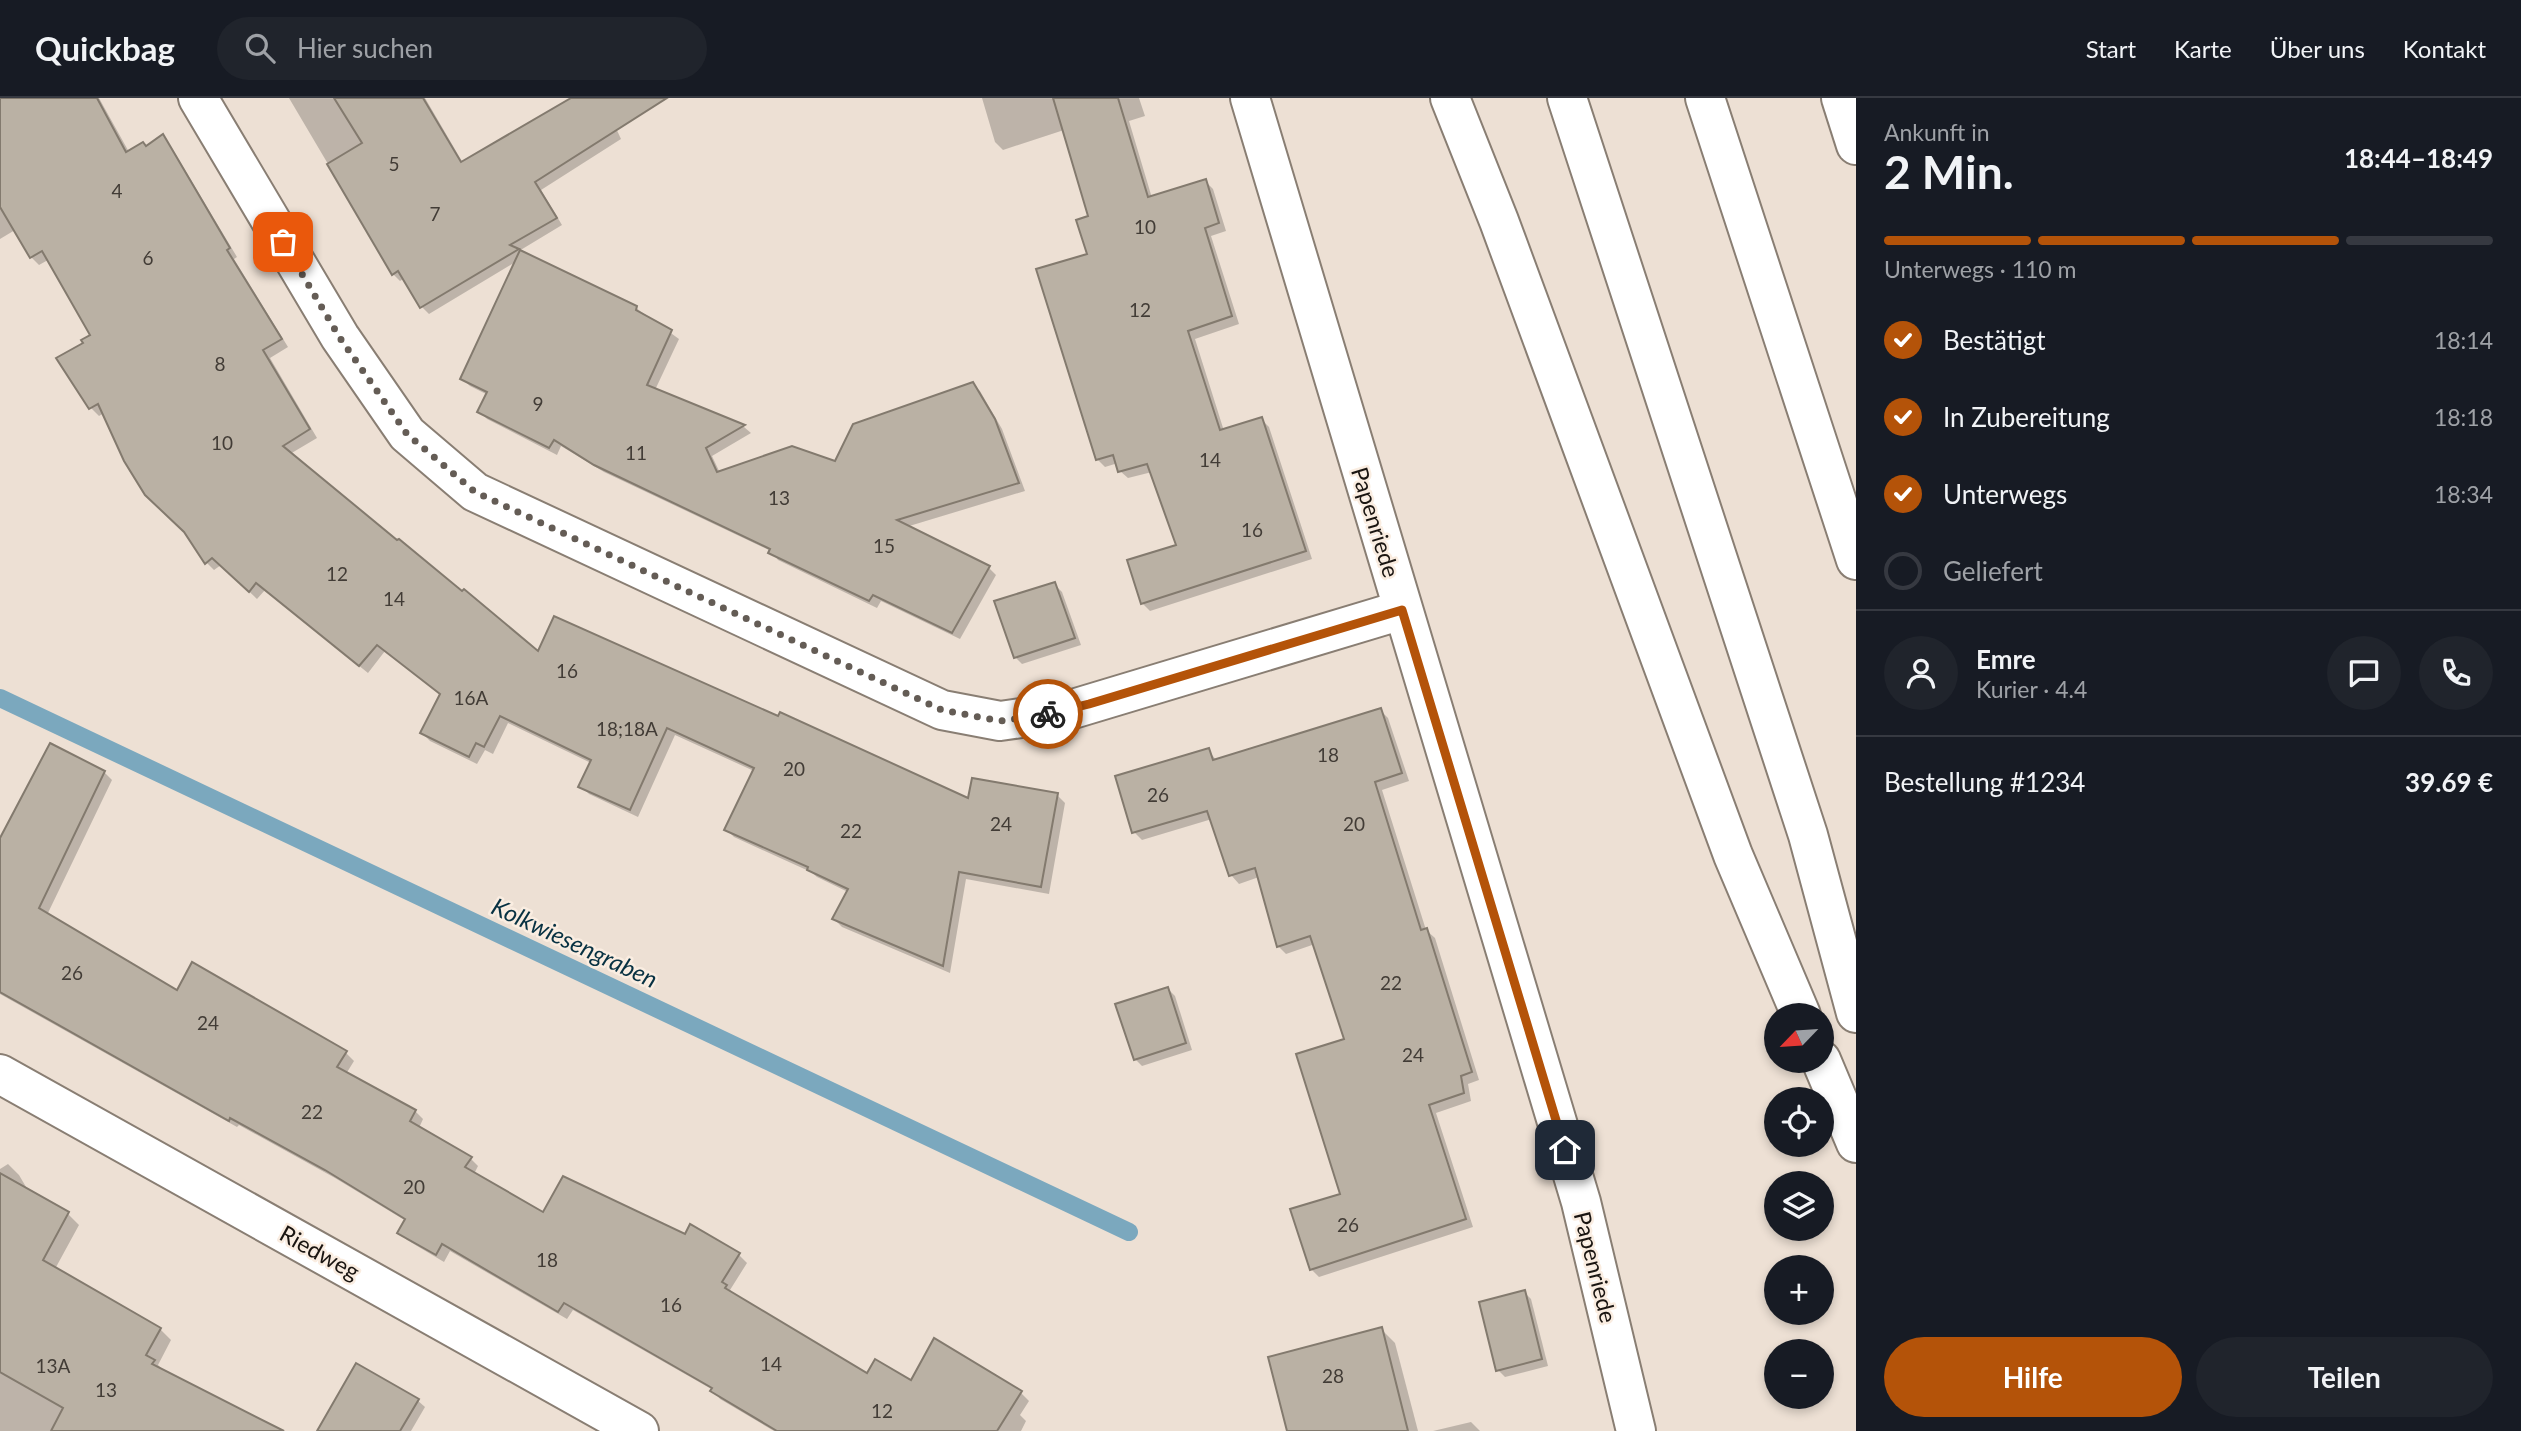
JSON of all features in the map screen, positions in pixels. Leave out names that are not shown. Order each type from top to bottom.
[{"type":"main road","points":[[198,98],[340,338],[407,434],[475,492],[942,710],[1000,721],[1063,712],[1402,610]]},
{"type":"main road","name":"Papenriede","points":[[1250,98],[1581,1202],[1636,1431]]},
{"type":"main road","points":[[1450,98],[1504,234],[1733,855],[1796,1003]]},
{"type":"main road","points":[[1567,98],[1808,835],[1856,1013]]},
{"type":"main road","points":[[1705,98],[1856,560]]},
{"type":"main road","points":[[1841,98],[1856,145]]},
{"type":"main road","points":[[1826,1073],[1856,1143]]},
{"type":"main road","name":"Riedweg","points":[[0,1074],[639,1431]]},
{"type":"building","points":[[0,98],[97,98],[126,152],[143,142],[146,146],[163,134],[230,248],[227,250],[282,339],[263,350],[310,429],[283,446],[538,651],[554,616],[778,716],[780,712],[968,798],[972,778],[1058,793],[1041,887],[959,872],[943,966],[832,919],[848,889],[807,870],[808,867],[724,830],[754,768],[667,728],[630,810],[578,787],[591,760],[500,716],[484,747],[476,743],[469,757],[420,733],[440,694],[377,645],[359,666],[256,583],[249,592],[212,558],[205,564],[184,532],[145,495],[124,461],[98,404],[89,409],[56,358],[83,343],[81,340],[90,335],[42,251],[30,258],[0,207]]},
{"type":"building","points":[[334,98],[423,98],[461,162],[571,98],[667,98],[535,182],[557,218],[510,245],[519,249],[420,308],[398,271],[392,275],[327,164],[362,143]]},
{"type":"building","points":[[1053,98],[1118,98],[1148,197],[1206,179],[1219,223],[1205,228],[1232,316],[1188,331],[1220,430],[1262,417],[1306,551],[1141,604],[1127,560],[1176,545],[1147,464],[1118,472],[1113,455],[1096,460],[1036,269],[1087,254],[1076,220],[1088,216]]},
{"type":"building","points":[[520,250],[637,306],[636,310],[672,330],[647,385],[745,425],[706,448],[717,472],[792,446],[835,461],[853,424],[973,382],[995,419],[1019,483],[897,520],[990,566],[952,633],[873,595],[869,601],[768,553],[770,549],[594,465],[554,440],[549,448],[477,412],[487,392],[460,379]]},
{"type":"building","points":[[1055,582],[1075,638],[1014,658],[994,601]]},
{"type":"building","points":[[1381,708],[1402,773],[1375,782],[1421,930],[1427,928],[1472,1072],[1461,1076],[1464,1093],[1429,1105],[1466,1219],[1310,1270],[1290,1209],[1340,1194],[1296,1054],[1344,1039],[1310,936],[1277,947],[1255,868],[1229,876],[1207,811],[1132,833],[1115,776],[1209,748],[1213,760]]},
{"type":"building","points":[[50,743],[105,771],[39,908],[177,990],[192,962],[347,1051],[337,1067],[416,1110],[410,1121],[472,1157],[465,1167],[543,1212],[563,1176],[685,1234],[690,1224],[740,1253],[722,1282],[727,1285],[725,1288],[867,1373],[875,1359],[911,1380],[934,1338],[1022,1391],[997,1431],[777,1431],[710,1391],[712,1388],[564,1303],[558,1312],[442,1244],[436,1255],[397,1233],[405,1219],[325,1170],[230,1118],[229,1121],[0,992],[0,838]]},
{"type":"building","points":[[1168,987],[1186,1043],[1134,1060],[1115,1004]]},
{"type":"building","points":[[0,1173],[69,1212],[43,1260],[161,1328],[146,1355],[155,1360],[152,1364],[284,1431],[51,1431],[63,1408],[0,1372]]},
{"type":"building","points":[[1525,1290],[1542,1359],[1496,1371],[1479,1302]]},
{"type":"building","points":[[1382,1327],[1408,1431],[1287,1431],[1268,1357]]},
{"type":"building","points":[[356,1363],[419,1399],[400,1431],[317,1431]]},
{"type":"waterway","name":"Kolkwiesengraben","points":[[0,698],[1129,1232]]},
{"type":"way so far","points":[[283,242],[340,338],[407,434],[475,492],[942,710],[1000,721],[1048,714]]},
{"type":"route","points":[[1048,714],[1063,712],[1402,610],[1565,1150]]}]
